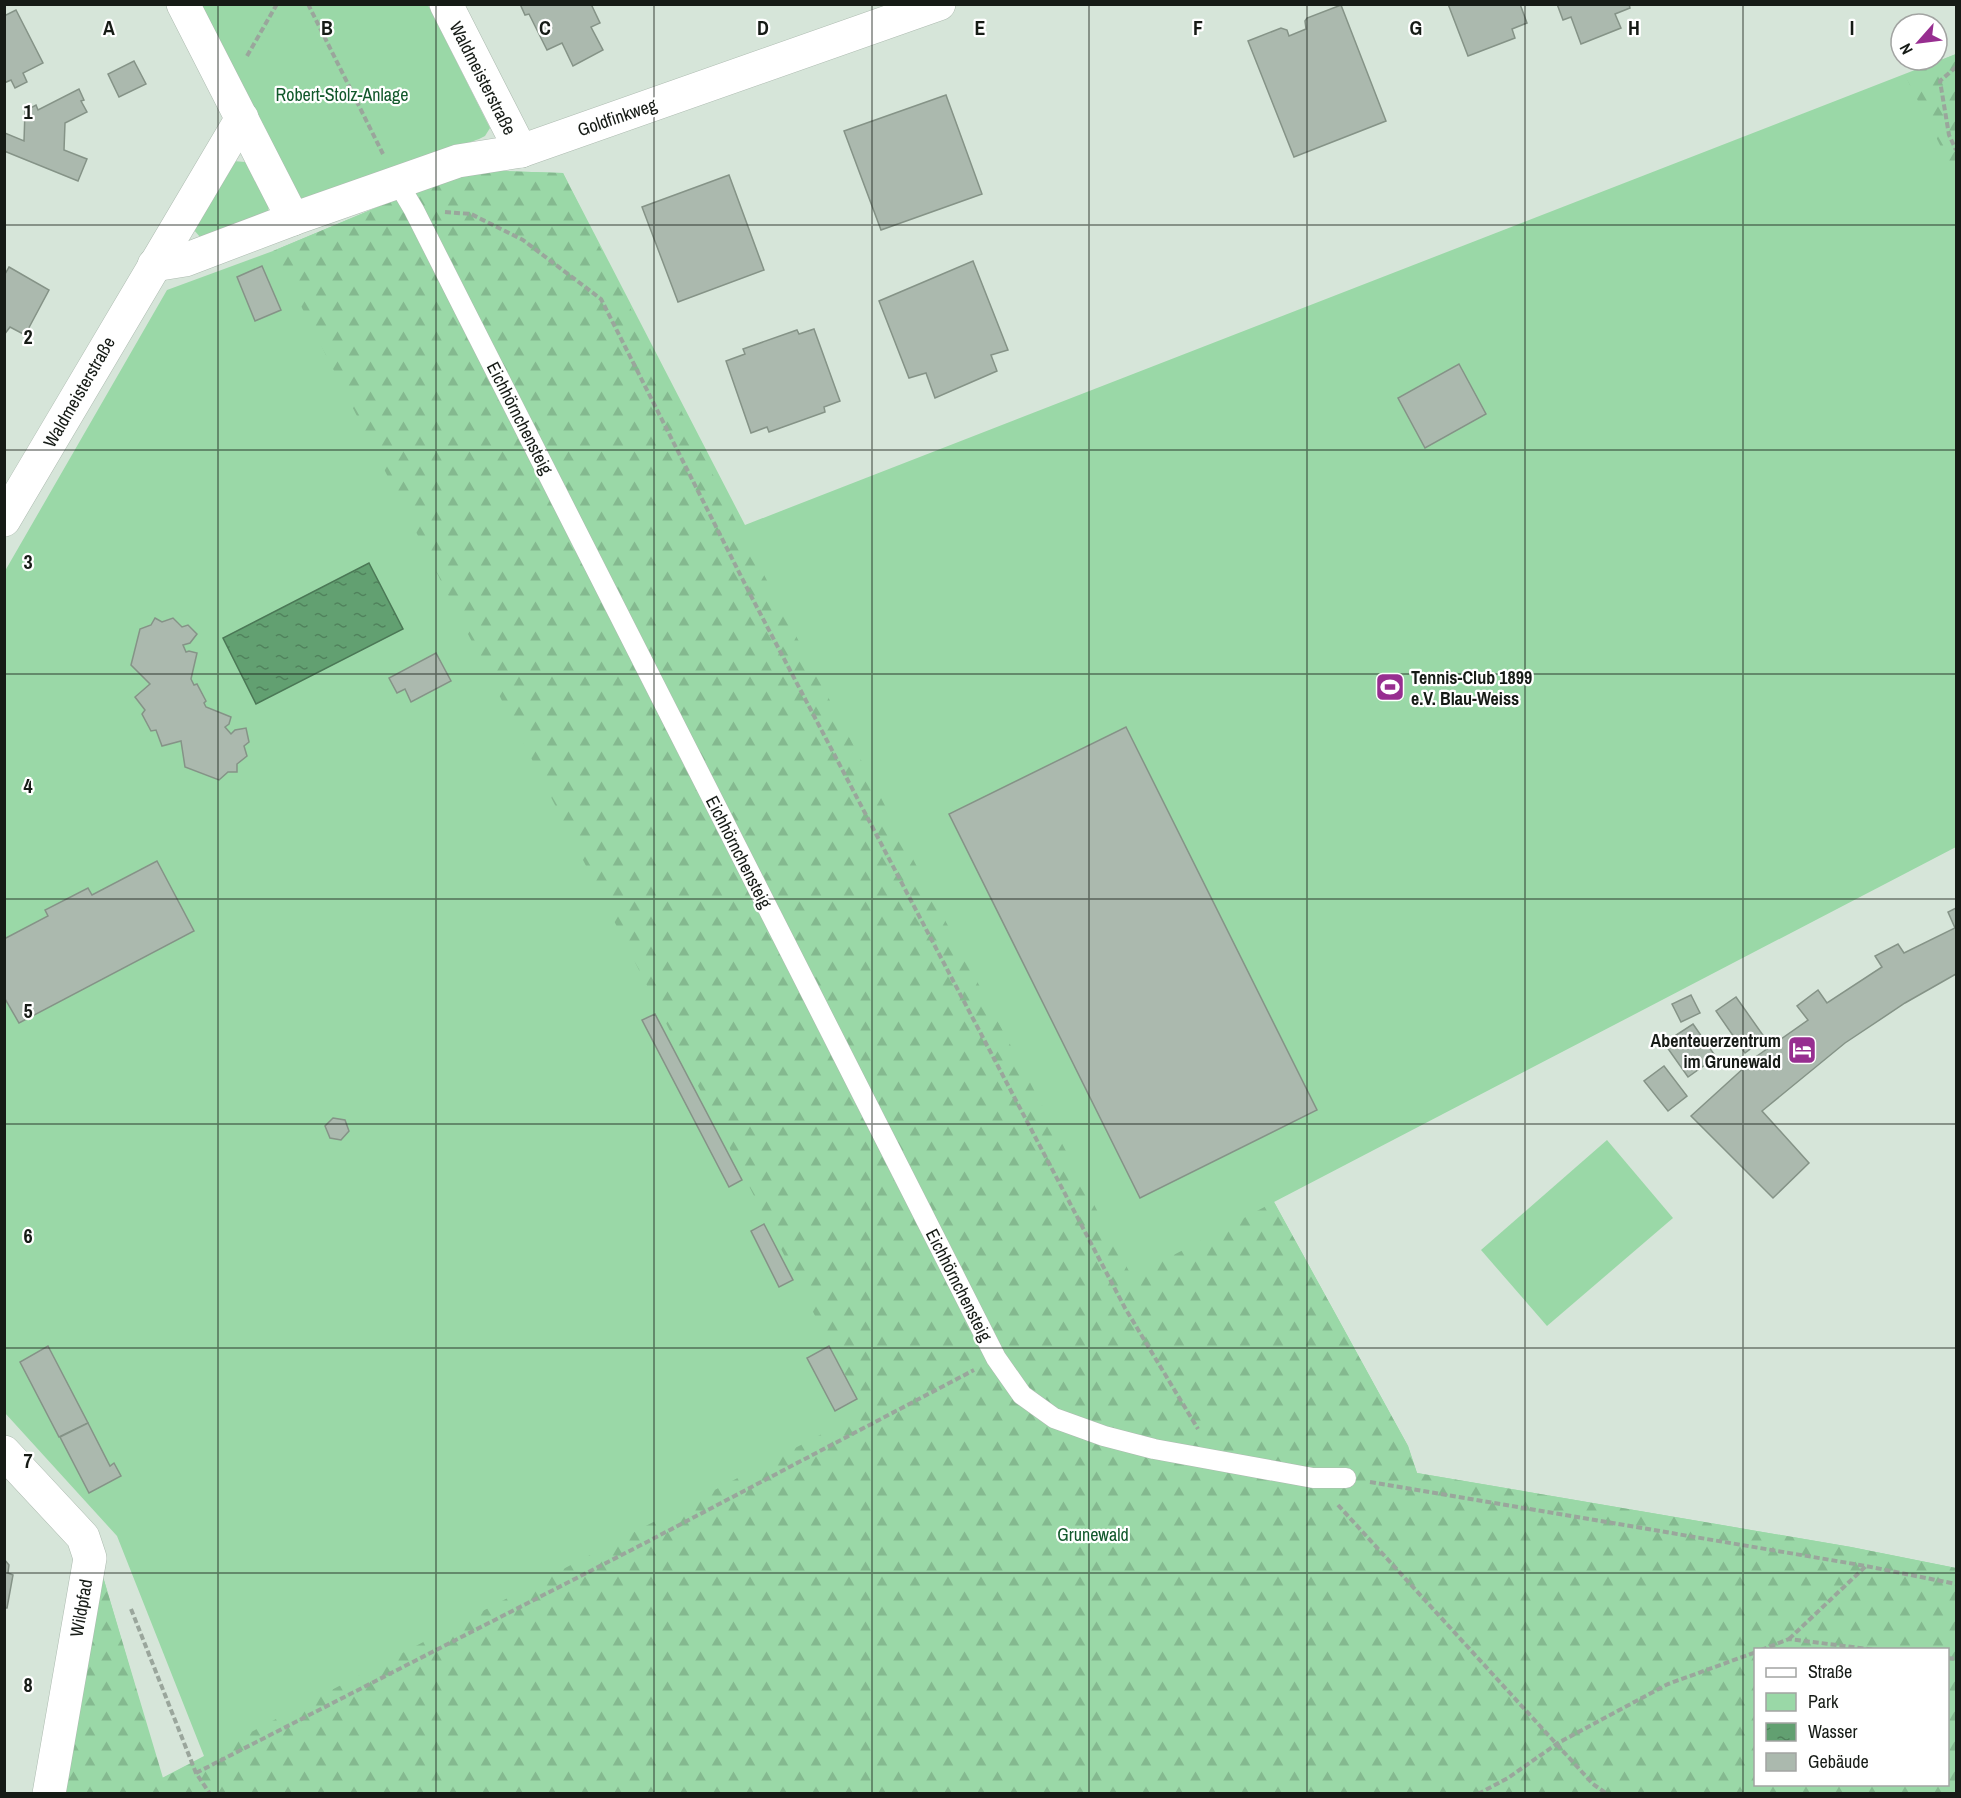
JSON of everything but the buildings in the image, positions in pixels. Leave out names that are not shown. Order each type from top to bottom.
[{"type":"street","points":[[154,265],[185,260],[293,219],[183,4]]},
{"type":"street","name":"Waldmeisterstraße","points":[[446,4],[521,151]]},
{"type":"street","name":"Goldfinkweg","points":[[293,219],[406,197],[458,161],[521,151],[939,4]]},
{"type":"street","name":"Waldmeisterstraße","points":[[4,520],[154,265],[235,105]]},
{"type":"street","name":"Wildpfad","points":[[4,1452],[83,1537],[90,1558],[49,1794]]},
{"type":"lane","name":"Eichhörnchensteig","points":[[406,197],[996,1358],[1022,1395],[1054,1418],[1104,1436],[1154,1449],[1313,1478],[1346,1478]]},
{"type":"path","points":[[235,105],[277,4]]},
{"type":"path","points":[[308,4],[406,197],[471,214],[523,240],[601,299],[750,594],[1125,1308],[1217,1460]]},
{"type":"path","points":[[1956,67],[1940,81],[1949,135],[1956,150]]},
{"type":"path","points":[[196,1773],[645,1543],[996,1358]]},
{"type":"path","points":[[1313,1478],[1558,1743],[1593,1784],[1607,1794]]},
{"type":"path","points":[[1346,1478],[1866,1566],[1956,1584]]},
{"type":"path","points":[[1766,1648],[1789,1639],[1866,1566]]},
{"type":"path","points":[[131,1609],[196,1773],[210,1794]]},
{"type":"path","points":[[1789,1639],[1860,1648]]},
{"type":"path","points":[[1478,1794],[1508,1778],[1558,1743],[1668,1684],[1754,1652]]},
{"type":"green space","name":"Robert-Stolz-Anlage","points":[[195,5],[428,5],[490,128],[485,136],[479,139],[310,201],[301,201]]},
{"type":"green space","points":[[1956,54],[1956,847],[1274,1202],[1408,1446],[1417,1473],[1851,1547],[1956,1568],[1956,1793],[62,1793],[101,1570],[162,1778],[204,1756],[117,1536],[5,1413],[5,571],[167,290],[273,251],[466,170],[563,173],[745,525],[1910,72],[1949,72],[1949,57]]},
{"type":"green space","points":[[1956,54],[1956,177],[1905,75],[1912,72],[1949,72],[1949,57]]},
{"type":"green space","points":[[233,161],[245,162],[249,166],[269,205],[268,212],[200,237],[194,230]]},
{"type":"green space","name":"Grunewald","points":[[466,170],[563,173],[739,527],[1132,1277],[1274,1202],[1408,1446],[1417,1473],[1851,1547],[1956,1568],[1956,1793],[62,1794],[101,1570],[163,1778],[864,1412],[273,251]]},
{"type":"green space","points":[[1607,1140],[1673,1218],[1547,1326],[1481,1250]]},
{"type":"water","points":[[369,563],[403,629],[256,704],[223,638]]},
{"type":"place","name":"Tennis-Club 1899 e.V. Blau-Weiss","points":[[1390,687]]},
{"type":"place","name":"Abenteuerzentrum im Grunewald","points":[[1802,1050]]}]
